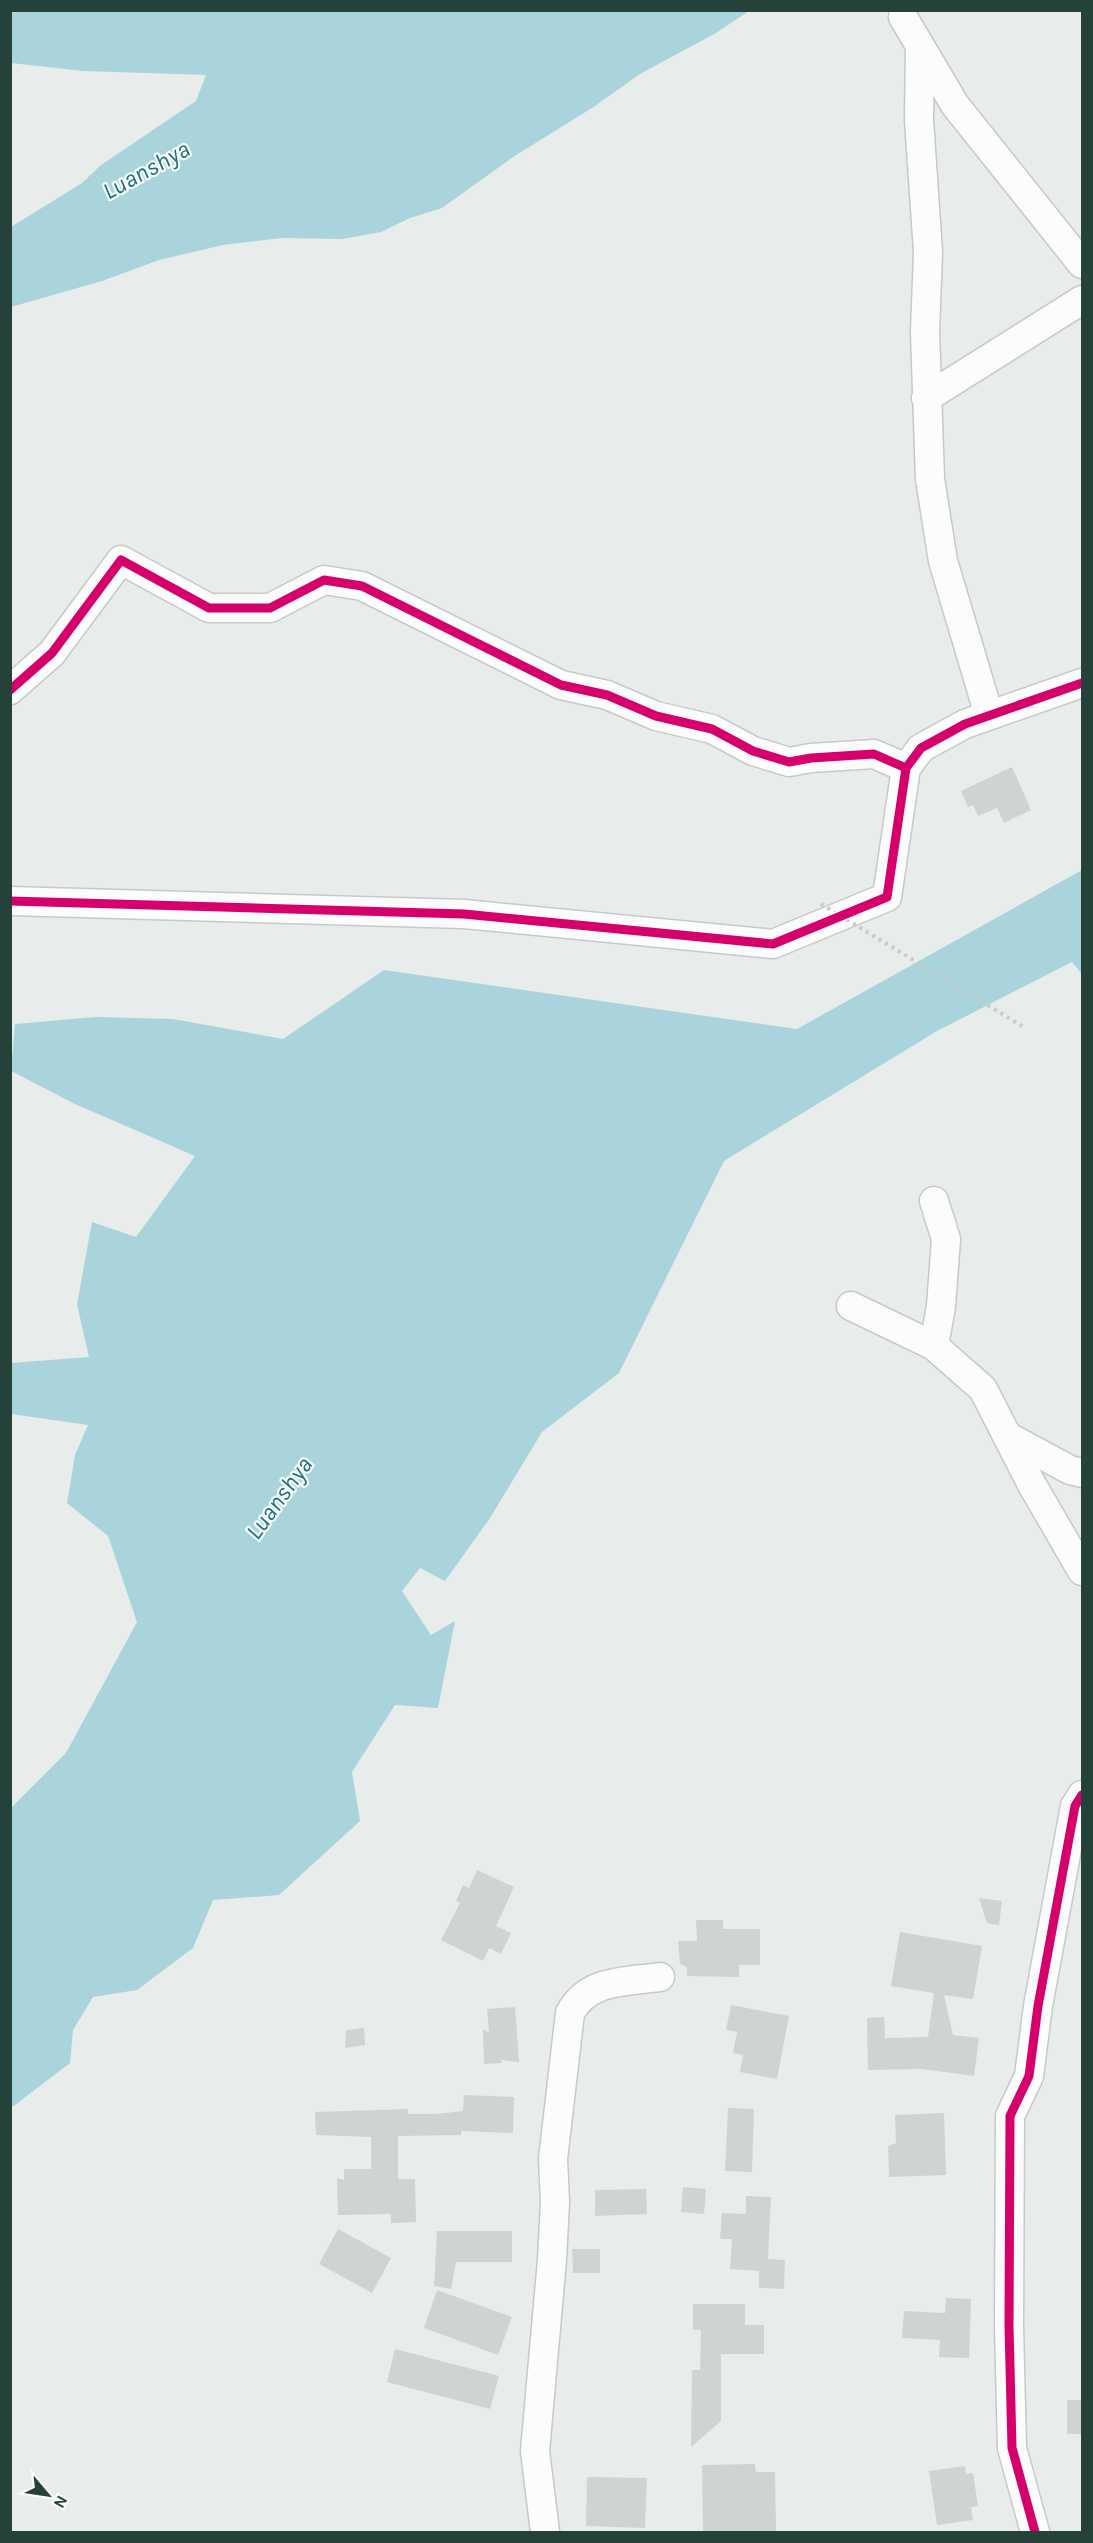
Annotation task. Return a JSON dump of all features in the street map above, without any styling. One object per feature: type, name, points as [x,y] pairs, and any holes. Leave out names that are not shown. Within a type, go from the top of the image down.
[{"type":"street","points":[[903,16],[955,105],[1083,264]]},
{"type":"street","points":[[920,46],[919,120],[928,252],[926,398],[930,479],[943,561],[989,715]]},
{"type":"street","points":[[926,398],[1083,300]]},
{"type":"street","points":[[10,690],[52,653],[121,560],[210,608],[270,608],[324,580],[362,586],[561,685],[607,696],[656,716],[712,729],[753,751],[789,762],[811,758],[874,754],[906,768]]},
{"type":"street","points":[[10,901],[464,914],[773,944],[887,897],[906,768],[921,748],[965,724],[1083,683]]},
{"type":"street","points":[[934,1201],[946,1239],[941,1306],[934,1346]]},
{"type":"street","points":[[851,1306],[934,1346],[983,1389],[1031,1483],[1083,1571]]},
{"type":"street","points":[[1007,1436],[1070,1470],[1083,1473]]},
{"type":"street","points":[[1035,2532],[1012,2448],[1009,2326],[1010,2116],[1029,2076],[1038,2006],[1075,1806],[1083,1795]]},
{"type":"street","points":[[545,2532],[535,2451],[552,2260],[555,2202],[553,2159],[570,2013],[577,1998],[588,1990],[660,1977]]},
{"type":"path","points":[[821,904],[1022,1026]]},
{"type":"water","name":"Luanshya","points":[[11,10],[749,11],[716,33],[640,74],[592,108],[513,157],[442,208],[410,218],[381,232],[342,239],[282,238],[223,245],[159,260],[102,281],[11,307],[11,227],[82,183],[101,165],[196,101],[206,75],[83,71],[11,63]]},
{"type":"water","name":"Luanshya","points":[[1082,870],[1082,974],[1072,962],[937,1031],[724,1161],[619,1373],[542,1432],[490,1518],[445,1581],[420,1568],[402,1591],[431,1635],[455,1621],[438,1708],[395,1705],[352,1772],[360,1821],[279,1895],[213,1900],[193,1948],[137,1990],[93,1997],[73,2030],[70,2063],[11,2108],[11,1808],[66,1753],[137,1622],[108,1536],[67,1503],[75,1455],[88,1425],[11,1414],[11,1363],[89,1357],[77,1304],[92,1222],[136,1237],[195,1156],[75,1104],[11,1071],[15,1024],[96,1017],[173,1019],[283,1039],[384,970],[797,1029]]},
{"type":"building","points":[[1012,767],[1031,810],[1004,823],[997,808],[978,816],[973,805],[968,807],[961,791]]},
{"type":"building","points":[[477,1870],[514,1887],[496,1926],[511,1933],[501,1954],[489,1948],[483,1961],[441,1940],[460,1903],[456,1901],[463,1885],[469,1888]]},
{"type":"building","points":[[979,1898],[1002,1901],[999,1925],[987,1923]]},
{"type":"building","points":[[696,1920],[723,1920],[723,1929],[760,1929],[760,1965],[739,1965],[739,1977],[687,1976],[687,1967],[680,1964],[678,1941],[697,1941]]},
{"type":"building","points":[[900,1932],[982,1946],[973,1999],[944,1995],[953,2035],[979,2038],[974,2076],[922,2069],[868,2070],[867,2018],[884,2017],[885,2038],[928,2037],[934,1993],[891,1986]]},
{"type":"building","points":[[731,2005],[789,2016],[777,2079],[740,2072],[743,2055],[733,2053],[737,2032],[726,2030]]},
{"type":"building","points":[[515,2007],[519,2062],[501,2060],[502,2063],[484,2064],[483,2029],[489,2033],[487,2009]]},
{"type":"building","points":[[364,2028],[365,2045],[345,2048],[346,2030]]},
{"type":"building","points":[[464,2095],[514,2097],[513,2133],[461,2131],[461,2135],[398,2136],[398,2179],[415,2179],[416,2222],[391,2223],[391,2214],[338,2215],[337,2178],[344,2180],[344,2169],[371,2169],[371,2137],[316,2135],[315,2112],[408,2109],[408,2114],[436,2114],[463,2111]]},
{"type":"building","points":[[728,2108],[754,2109],[752,2172],[725,2171]]},
{"type":"building","points":[[944,2113],[946,2175],[889,2177],[888,2146],[896,2143],[895,2115]]},
{"type":"building","points":[[683,2187],[706,2189],[704,2214],[681,2212]]},
{"type":"building","points":[[646,2189],[647,2214],[595,2216],[595,2190]]},
{"type":"building","points":[[746,2196],[771,2197],[768,2259],[785,2260],[784,2289],[759,2288],[759,2271],[730,2269],[732,2239],[720,2239],[722,2213],[746,2214]]},
{"type":"building","points":[[338,2229],[391,2258],[372,2293],[319,2264]]},
{"type":"building","points":[[437,2231],[512,2231],[512,2262],[456,2262],[451,2289],[434,2286]]},
{"type":"building","points":[[572,2249],[600,2249],[600,2273],[573,2273]]},
{"type":"building","points":[[437,2290],[512,2317],[498,2355],[424,2328]]},
{"type":"building","points":[[946,2298],[971,2299],[969,2358],[939,2357],[940,2340],[902,2338],[904,2311],[945,2313]]},
{"type":"building","points":[[693,2304],[745,2304],[745,2325],[764,2325],[764,2354],[721,2354],[721,2421],[691,2447],[692,2370],[700,2370],[701,2330],[693,2330]]},
{"type":"building","points":[[395,2349],[499,2376],[490,2409],[387,2382]]},
{"type":"building","points":[[1067,2400],[1083,2400],[1083,2434],[1067,2434]]},
{"type":"building","points":[[755,2464],[756,2472],[775,2472],[776,2531],[703,2532],[702,2465]]},
{"type":"building","points":[[965,2466],[966,2474],[973,2473],[978,2506],[971,2507],[973,2520],[937,2525],[929,2471]]},
{"type":"building","points":[[587,2477],[647,2478],[645,2528],[586,2526]]},
{"type":"cycle path","points":[[10,690],[52,653],[121,560],[209,608],[270,608],[324,580],[362,586],[561,685],[607,695],[656,716],[712,729],[753,751],[789,762],[811,758],[874,754],[906,768]]},
{"type":"cycle path","points":[[10,901],[464,914],[773,944],[887,897],[906,768],[921,748],[965,724],[1082,683]]},
{"type":"cycle path","points":[[1035,2532],[1012,2448],[1009,2326],[1010,2116],[1029,2076],[1038,2006],[1075,1806],[1082,1795]]}]
